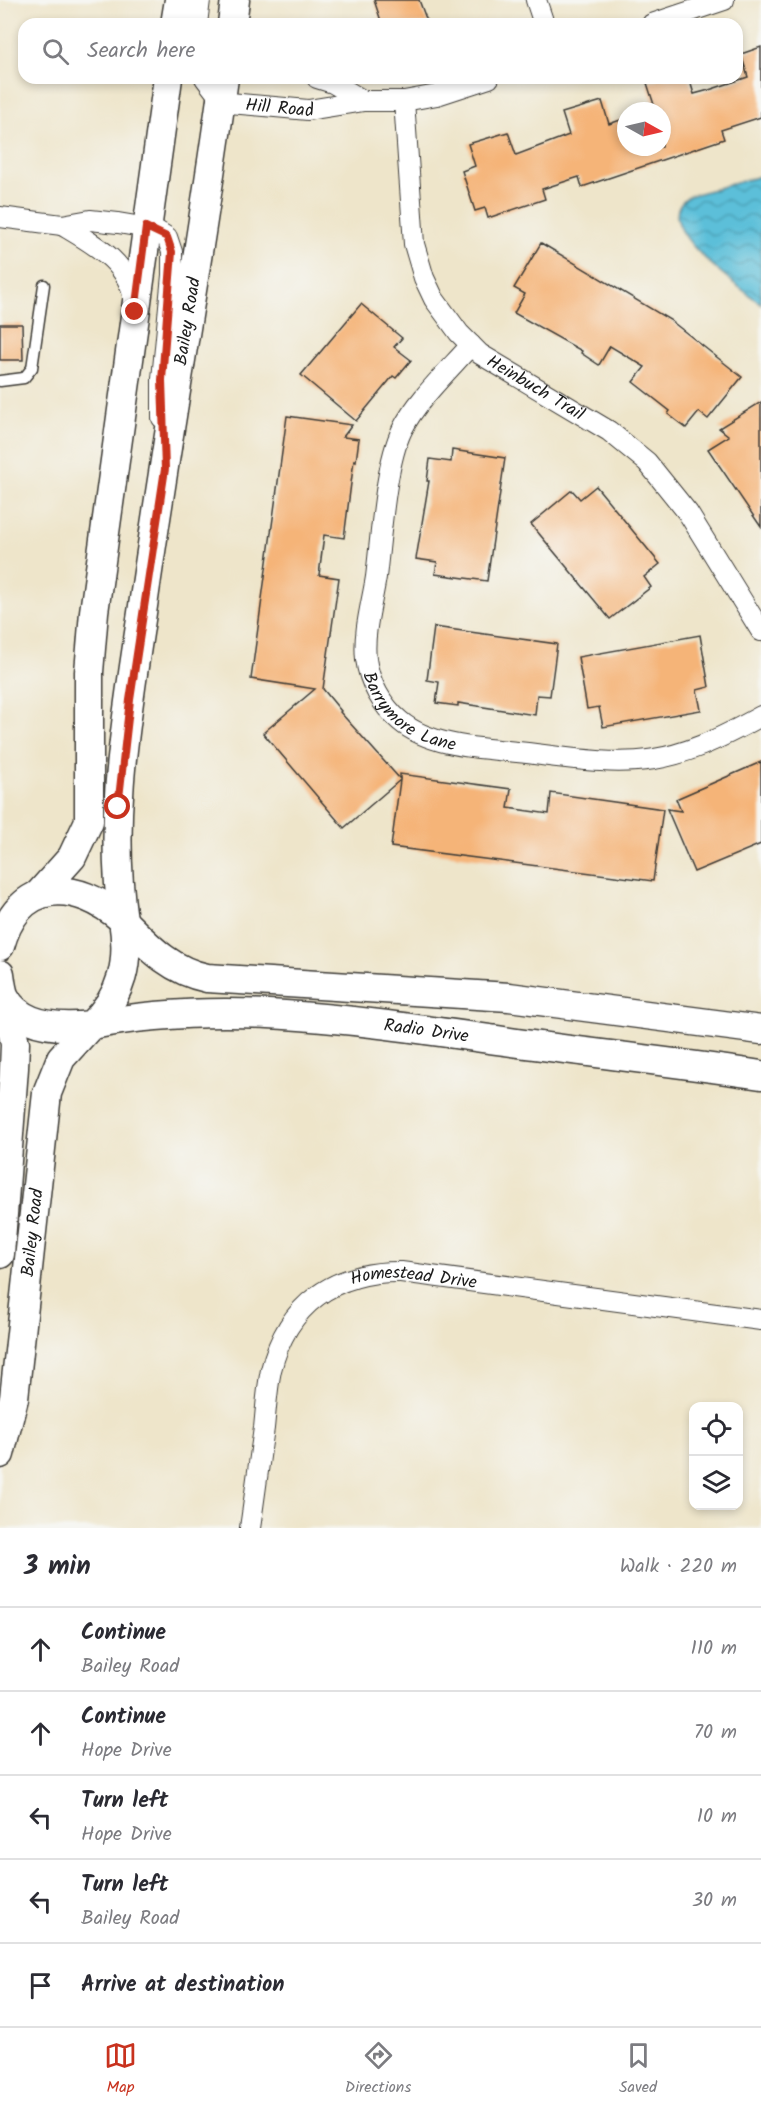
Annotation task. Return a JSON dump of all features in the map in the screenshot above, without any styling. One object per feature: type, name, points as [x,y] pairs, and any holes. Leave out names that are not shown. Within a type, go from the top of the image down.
[{"type":"main road","points":[[176,18],[179,0]]},
{"type":"main road","points":[[233,18],[236,0]]},
{"type":"main road","points":[[0,946],[11,918],[37,895],[72,857],[89,821],[91,642],[167,84]]},
{"type":"main road","name":"Bailey Road","points":[[0,1454],[14,1398],[47,1092],[61,1059],[109,1006],[123,978],[127,957],[116,863],[118,807],[130,700],[165,469],[217,85]]},
{"type":"main road","name":"Radio Drive","points":[[37,895],[58,892],[80,893],[98,900],[165,961],[179,969],[207,978],[509,997],[761,1030]]},
{"type":"main road","points":[[0,901],[37,895]]},
{"type":"main road","name":"Bailey Road","points":[[0,1254],[15,1043],[3,990]]},
{"type":"main road","name":"Radio Drive","points":[[3,990],[18,1011],[39,1022],[59,1027],[92,1025],[180,1013],[290,1015],[386,1024],[761,1075]]},
{"type":"street","points":[[198,18],[200,0]]},
{"type":"street","points":[[236,0],[240,18]]},
{"type":"street","points":[[536,0],[542,18]]},
{"type":"street","points":[[670,18],[724,0]]},
{"type":"street","name":"Hill Road","points":[[335,84],[364,101]]},
{"type":"street","name":"Hill Road","points":[[217,85],[244,106],[308,110],[364,101],[404,101],[470,84]]},
{"type":"street","name":"Heinbuch Trail","points":[[404,101],[412,231],[417,258],[434,299],[471,345],[609,431],[638,454],[678,498],[761,631]]},
{"type":"street","points":[[0,216],[62,225],[90,220],[146,227],[167,237],[172,252],[162,380],[165,469]]},
{"type":"street","points":[[62,225],[97,246],[118,266],[130,286],[135,312]]},
{"type":"street","name":"Barrymore Lane","points":[[471,345],[410,417],[394,453],[366,644],[369,674],[387,708],[413,730],[443,741],[618,764],[660,760],[686,753],[707,745],[761,716]]},
{"type":"street","name":"Homestead Drive","points":[[250,1528],[271,1370],[288,1329],[305,1307],[327,1287],[378,1271],[401,1272],[761,1320]]},
{"type":"lane","points":[[0,381],[20,379],[32,368],[44,285]]},
{"type":"water","points":[[761,176],[761,304],[718,270],[687,238],[678,222],[678,208],[689,196]]},
{"type":"building","points":[[374,0],[419,0],[426,18],[380,18]]},
{"type":"building","points":[[761,47],[761,117],[721,130],[724,139],[582,187],[579,177],[542,189],[545,199],[488,218],[485,208],[475,211],[462,171],[475,166],[468,144],[508,132],[516,155],[569,135],[562,113],[602,101],[609,124],[617,121],[617,156],[671,156],[671,102],[653,102],[647,84],[691,84],[694,94],[727,84],[743,84],[743,79],[748,77],[743,53]]},
{"type":"building","points":[[541,243],[670,320],[742,377],[708,419],[699,412],[686,428],[668,414],[670,411],[633,382],[645,367],[610,346],[599,365],[581,353],[582,351],[514,313],[525,294],[514,288]]},
{"type":"building","points":[[361,304],[402,338],[394,347],[411,360],[396,378],[393,376],[356,421],[301,375]]},
{"type":"building","points":[[0,324],[22,324],[23,360],[0,360]]},
{"type":"building","points":[[761,402],[761,527],[708,449],[729,436],[719,428]]},
{"type":"building","points":[[287,416],[352,425],[343,437],[359,439],[344,538],[324,535],[319,575],[339,578],[323,689],[340,712],[400,779],[400,774],[511,789],[508,808],[549,814],[551,793],[663,809],[653,881],[391,847],[400,780],[344,828],[263,733],[315,689],[251,679]]},
{"type":"building","points":[[452,450],[505,458],[487,581],[435,574],[437,562],[416,559],[429,481],[427,481],[430,459],[451,462]]},
{"type":"building","points":[[596,486],[660,564],[644,577],[651,587],[610,619],[531,524],[572,490],[580,499]]},
{"type":"building","points":[[434,627],[557,644],[550,696],[537,695],[535,715],[458,703],[458,706],[436,703],[439,682],[427,680]]},
{"type":"building","points":[[700,635],[709,687],[697,690],[701,710],[603,727],[599,707],[587,709],[578,657]]},
{"type":"building","points":[[761,762],[761,844],[694,872],[667,809],[681,811],[676,799]]},
{"type":"route","points":[[118,807],[130,700],[165,469],[161,394],[170,304],[172,252],[170,242],[162,232],[146,227],[135,312]]}]
